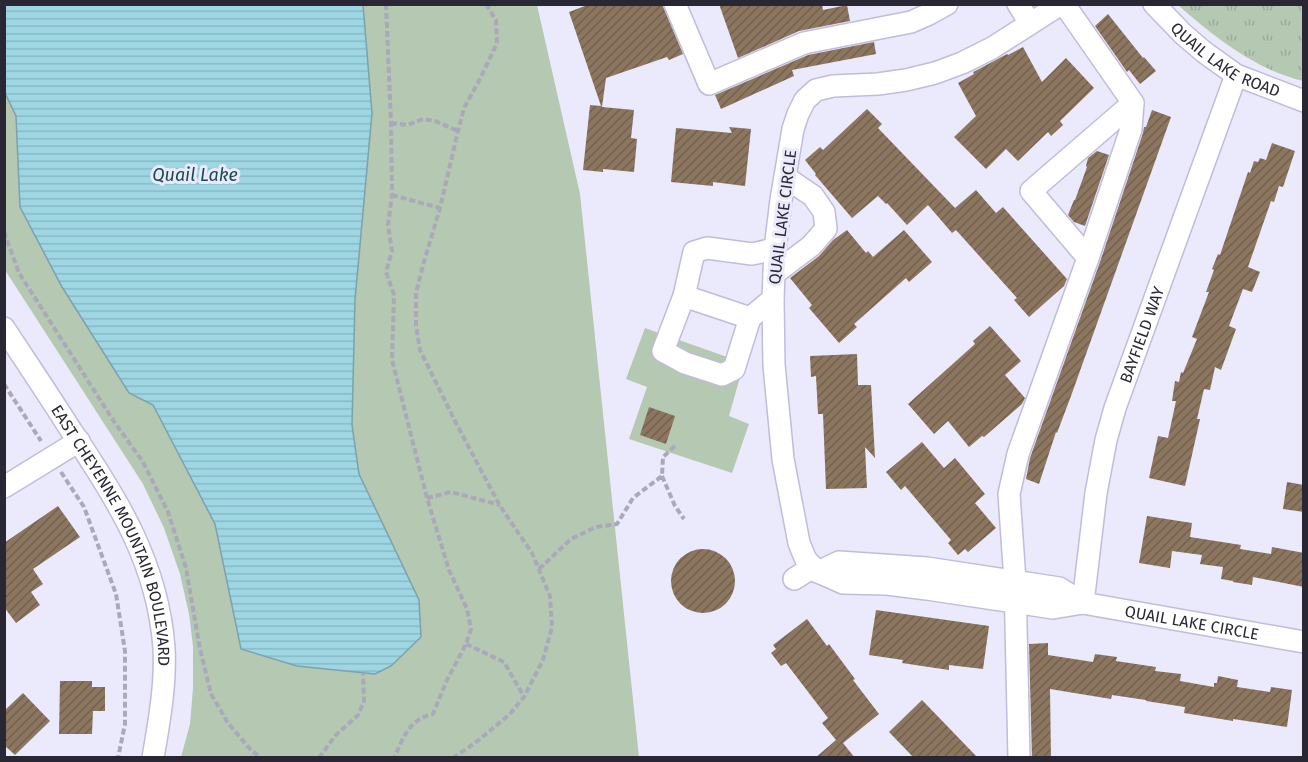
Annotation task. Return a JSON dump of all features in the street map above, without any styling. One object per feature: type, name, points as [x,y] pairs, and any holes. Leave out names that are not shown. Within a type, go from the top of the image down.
[{"type":"street","points":[[675,4],[709,84],[804,43],[911,22],[947,4]]},
{"type":"street","points":[[1018,4],[1030,23]]},
{"type":"street","points":[[1019,758],[1015,592],[1009,494],[1018,454],[1131,129],[1133,104],[1063,4]]},
{"type":"street","name":"QUAIL LAKE CIRCLE","points":[[1063,4],[992,48],[962,63],[906,80],[834,86],[816,90],[805,100],[798,114],[781,200],[773,299],[774,364],[783,459],[799,543],[806,560],[815,569],[843,583],[1015,592],[1053,608],[1083,603],[1304,642]]},
{"type":"street","name":"QUAIL LAKE ROAD","points":[[1154,4],[1183,34],[1236,75],[1304,101]]},
{"type":"street","name":"BAYFIELD WAY","points":[[1083,603],[1096,493],[1115,408],[1236,75]]},
{"type":"street","points":[[1088,258],[1031,191],[1133,104]]},
{"type":"street","points":[[774,274],[812,246],[826,229],[824,212],[813,196],[785,177]]},
{"type":"street","points":[[773,299],[750,318],[734,369],[722,375],[685,363],[663,351],[684,296],[694,252],[707,248],[752,254],[776,249]]},
{"type":"street","points":[[684,296],[750,318]]},
{"type":"street","name":"EAST CHEYENNE MOUNTAIN BOULEVARD","points":[[4,328],[122,511],[146,566],[161,622],[164,650],[163,687],[153,758]]},
{"type":"street","points":[[4,487],[79,441]]},
{"type":"street","points":[[794,579],[815,569]]},
{"type":"path","points":[[386,4],[392,195],[388,225],[392,251],[386,272],[394,295],[393,360],[427,498],[449,570],[467,609],[471,629],[433,714],[422,716],[406,730],[394,758]]},
{"type":"path","points":[[453,758],[509,715],[524,697],[543,660],[552,627],[550,596],[532,553],[500,506],[420,351],[416,326],[416,293],[440,208],[464,108],[497,43],[496,20],[486,4]]},
{"type":"path","points":[[391,123],[408,125],[423,119],[435,121],[458,131]]},
{"type":"path","points":[[392,195],[440,208]]},
{"type":"path","points":[[4,232],[19,273],[115,423],[143,462],[168,512],[186,568],[200,649],[212,694],[228,723],[261,758]]},
{"type":"path","points":[[4,384],[84,507],[117,594],[125,651],[125,724],[118,758]]},
{"type":"path","points":[[675,446],[663,457],[662,476],[675,506],[684,519]]},
{"type":"path","points":[[539,569],[571,539],[596,527],[617,524],[633,498],[662,476]]},
{"type":"path","points":[[427,498],[451,492],[500,506]]},
{"type":"path","points":[[466,644],[504,662],[524,697]]},
{"type":"path","points":[[319,758],[335,736],[358,715],[364,701],[363,673]]},
{"type":"green space","points":[[5,5],[537,5],[580,194],[639,757],[181,757],[190,724],[193,646],[180,574],[164,528],[143,484],[5,270]]},
{"type":"green space","points":[[1178,5],[1303,5],[1303,81],[1252,61],[1206,29]]},
{"type":"green space","points":[[645,328],[744,363],[729,416],[749,424],[732,473],[629,439],[647,387],[626,379]]},
{"type":"water","name":"Quail Lake","points":[[5,4],[363,5],[372,113],[355,300],[352,425],[359,474],[419,600],[421,637],[391,666],[375,674],[297,666],[241,649],[215,524],[153,405],[129,393],[62,287],[20,207],[16,116],[5,93]]},
{"type":"building","points":[[590,4],[662,4],[683,54],[669,60],[667,57],[606,78],[602,107],[634,110],[631,138],[637,139],[634,172],[583,170],[590,105],[601,106],[569,12]]},
{"type":"building","points":[[719,4],[822,4],[823,10],[847,5],[850,21],[799,31],[738,58]]},
{"type":"building","points":[[1108,14],[1156,71],[1140,84],[1129,70],[1127,72],[1095,26]]},
{"type":"building","points":[[874,42],[876,54],[792,70],[794,76],[721,109],[715,95],[808,55]]},
{"type":"building","points":[[1023,47],[1042,82],[1066,58],[1094,88],[1060,121],[1063,125],[1051,136],[1048,132],[1018,161],[1006,149],[986,169],[954,137],[976,116],[958,83],[974,74],[973,72]]},
{"type":"building","points":[[867,109],[882,124],[878,128],[955,208],[976,190],[996,213],[1003,207],[1067,279],[1064,286],[1029,317],[1014,300],[1017,298],[956,230],[952,233],[928,205],[907,225],[878,196],[852,218],[805,160],[820,147],[823,150]]},
{"type":"building","points":[[1152,110],[1171,117],[1039,484],[1026,479],[1030,458],[1100,262],[1144,127],[1146,127]]},
{"type":"building","points":[[729,127],[751,129],[745,186],[713,182],[713,186],[671,182],[676,128],[732,133]]},
{"type":"building","points":[[1272,143],[1295,151],[1283,187],[1279,186],[1274,202],[1271,201],[1248,267],[1260,272],[1252,292],[1243,289],[1229,326],[1236,329],[1221,370],[1215,367],[1210,390],[1204,389],[1197,419],[1200,419],[1185,486],[1149,478],[1158,436],[1168,438],[1176,401],[1172,401],[1175,381],[1179,382],[1181,372],[1183,373],[1197,339],[1192,337],[1209,292],[1206,292],[1214,270],[1212,269],[1218,254],[1220,255],[1248,172],[1250,173],[1254,161],[1258,162],[1260,158],[1266,160]]},
{"type":"building","points":[[1097,151],[1109,155],[1085,226],[1074,222],[1068,215],[1087,167],[1088,158]]},
{"type":"building","points":[[847,230],[866,253],[868,251],[873,257],[904,230],[932,262],[909,282],[906,278],[854,324],[857,327],[839,343],[809,308],[812,305],[790,278],[819,256],[833,240]]},
{"type":"building","points":[[990,326],[1021,361],[1005,375],[1025,398],[1022,404],[969,447],[948,421],[934,434],[908,404],[975,344],[973,341]]},
{"type":"building","points":[[857,354],[858,385],[871,385],[875,458],[865,447],[867,488],[826,489],[823,414],[818,414],[816,376],[811,377],[810,356]]},
{"type":"building","points":[[649,407],[675,416],[666,444],[640,435]]},
{"type":"building","points":[[922,442],[944,468],[955,458],[985,494],[975,503],[996,528],[968,552],[965,549],[958,555],[948,543],[951,540],[905,486],[901,490],[886,472]]},
{"type":"building","points":[[1287,482],[1304,485],[1304,512],[1283,509]]},
{"type":"building","points":[[58,506],[80,537],[33,569],[43,584],[31,592],[40,605],[16,623],[4,607],[4,543]]},
{"type":"building","points":[[1147,516],[1192,523],[1190,537],[1241,545],[1240,549],[1271,554],[1272,547],[1304,553],[1304,587],[1253,577],[1252,585],[1221,579],[1223,567],[1200,564],[1202,555],[1172,551],[1170,568],[1139,563]]},
{"type":"building","points":[[697,549],[709,549],[726,558],[733,569],[735,581],[733,593],[726,604],[709,613],[697,613],[685,608],[676,599],[671,587],[671,575],[676,563],[685,554]]},
{"type":"building","points":[[876,610],[989,626],[983,669],[949,665],[949,670],[869,655]]},
{"type":"building","points":[[807,619],[827,646],[829,644],[879,714],[843,743],[855,758],[815,758],[836,740],[822,723],[828,718],[786,663],[781,666],[771,653],[776,649],[773,645]]},
{"type":"building","points":[[1048,643],[1048,655],[1093,662],[1095,654],[1117,657],[1116,661],[1156,667],[1155,671],[1181,674],[1180,681],[1214,687],[1218,676],[1238,680],[1237,687],[1270,692],[1271,687],[1292,690],[1287,727],[1184,713],[1185,707],[1146,700],[1112,695],[1111,699],[1050,689],[1051,758],[1032,758],[1029,644]]},
{"type":"building","points":[[60,681],[92,681],[92,687],[105,687],[105,711],[93,711],[92,734],[59,734]]},
{"type":"building","points":[[23,693],[50,721],[15,755],[4,745],[4,711]]},
{"type":"building","points":[[922,700],[978,758],[914,758],[889,732]]}]
